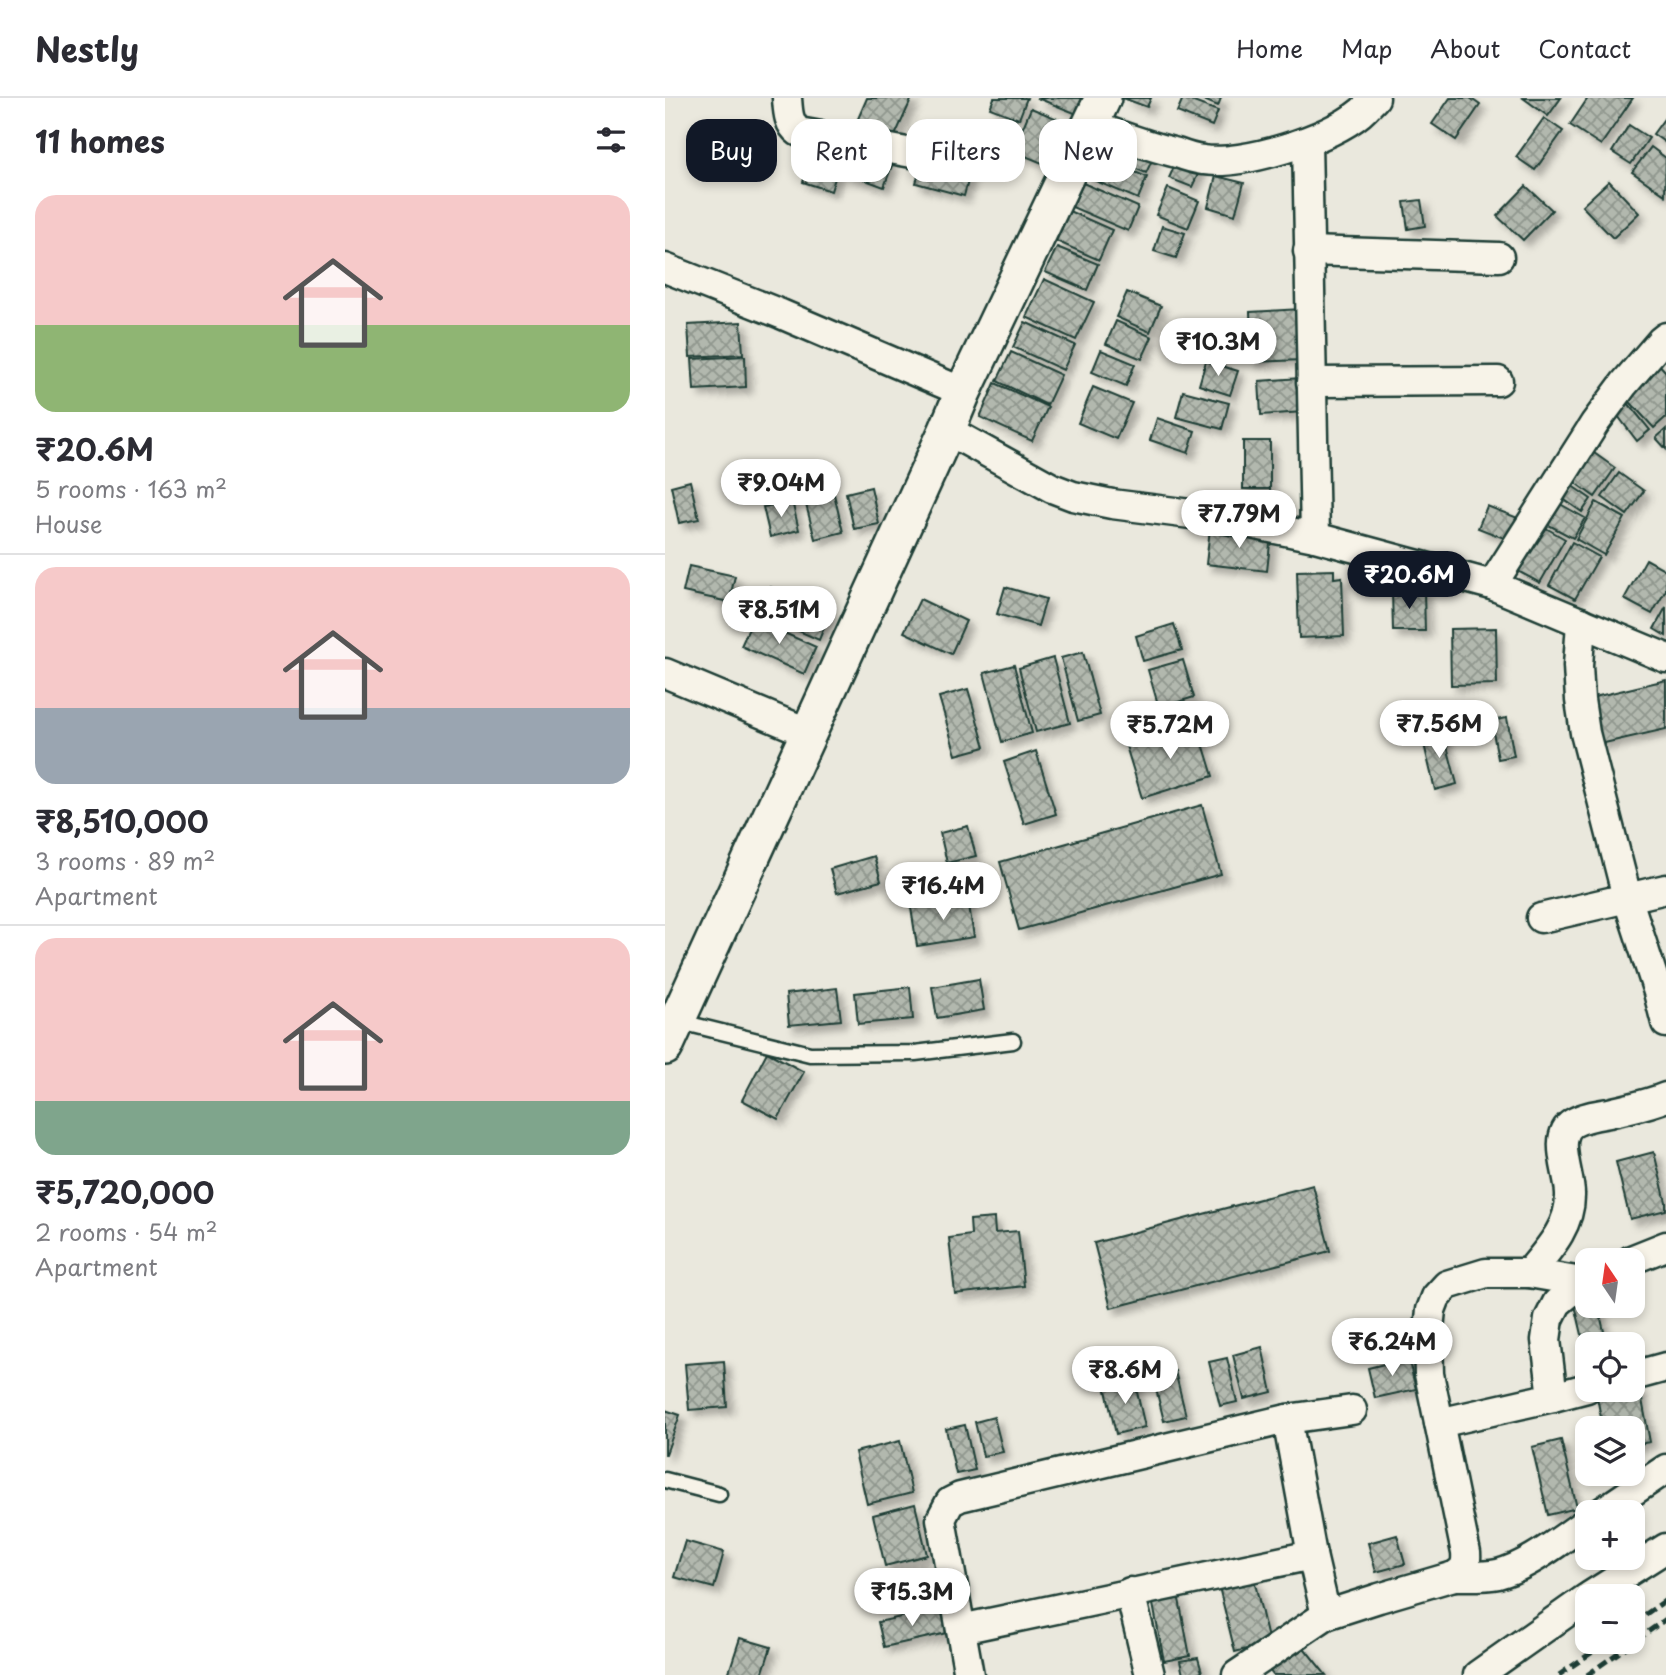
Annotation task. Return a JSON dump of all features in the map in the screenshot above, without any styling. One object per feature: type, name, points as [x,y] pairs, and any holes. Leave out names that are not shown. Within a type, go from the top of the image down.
[{"type":"street","points":[[787,98],[790,121],[799,132],[906,152]]},
{"type":"street","points":[[671,1034],[963,392],[1097,112],[1152,147],[1203,160],[1245,158],[1307,142],[1359,114],[1375,98]]},
{"type":"street","points":[[1307,142],[1315,537]]},
{"type":"street","points":[[1308,251],[1499,257]]},
{"type":"street","points":[[665,268],[963,392]]},
{"type":"street","points":[[1492,585],[1595,423],[1624,384],[1666,337]]},
{"type":"street","points":[[1311,382],[1498,381]]},
{"type":"street","points":[[947,430],[1052,488],[1073,496],[1112,504],[1221,518],[1315,537],[1492,585],[1666,658]]},
{"type":"street","points":[[1581,622],[1578,666],[1585,733],[1627,897],[1662,992],[1666,1023]]},
{"type":"street","points":[[665,673],[809,733]]},
{"type":"street","points":[[1541,918],[1666,889]]},
{"type":"street","points":[[1529,1273],[1553,1244],[1568,1214],[1570,1190],[1562,1145],[1565,1131],[1571,1124],[1589,1117],[1645,1105],[1666,1097]]},
{"type":"street","points":[[1645,1254],[1666,1246]]},
{"type":"street","points":[[1237,1675],[1326,1615],[1454,1576],[1463,1570],[1467,1561],[1466,1553],[1429,1374],[1428,1338],[1431,1310],[1436,1297],[1447,1285],[1486,1273],[1529,1273],[1575,1280]]},
{"type":"street","points":[[1553,1397],[1546,1340],[1549,1319],[1557,1303],[1575,1288]]},
{"type":"street","points":[[1645,1373],[1666,1367]]},
{"type":"street","points":[[1439,1423],[1575,1391]]},
{"type":"street","points":[[969,1675],[941,1519],[950,1502],[960,1497],[1287,1419],[1352,1409]]},
{"type":"street","points":[[1287,1419],[1326,1615]]},
{"type":"street","points":[[1620,1500],[1666,1469]]},
{"type":"street","points":[[1454,1576],[1499,1573],[1537,1556],[1575,1530]]},
{"type":"street","points":[[1609,1584],[1666,1548]]},
{"type":"street","points":[[961,1629],[1312,1555]]},
{"type":"street","points":[[1130,1592],[1150,1675]]},
{"type":"street","points":[[1478,1675],[1575,1607]]},
{"type":"lane","points":[[671,1034],[810,1054],[915,1054],[1013,1041]]},
{"type":"lane","points":[[665,1480],[719,1494]]},
{"type":"building","points":[[867,98],[912,98],[894,138],[892,119],[858,119]]},
{"type":"building","points":[[994,98],[1027,98],[1019,119],[990,108]]},
{"type":"building","points":[[1037,98],[1083,98],[1077,114]]},
{"type":"building","points":[[1123,98],[1151,98],[1147,107]]},
{"type":"building","points":[[1183,98],[1218,111],[1212,126],[1177,112]]},
{"type":"building","points":[[1199,98],[1221,98],[1218,106]]},
{"type":"building","points":[[1450,98],[1470,98],[1480,105],[1456,140],[1432,124]]},
{"type":"building","points":[[1523,98],[1561,98],[1548,116]]},
{"type":"building","points":[[1588,98],[1633,98],[1601,145],[1570,125]]},
{"type":"building","points":[[1031,108],[1058,119],[1039,119],[1039,162],[1025,156],[1025,122]]},
{"type":"building","points":[[1666,116],[1666,143],[1653,134]]},
{"type":"building","points":[[1544,118],[1563,131],[1535,170],[1516,157]]},
{"type":"building","points":[[1629,125],[1649,138],[1631,164],[1612,152]]},
{"type":"building","points":[[1137,146],[1155,154],[1146,173],[1137,169]]},
{"type":"building","points":[[1651,147],[1666,158],[1665,195],[1632,172]]},
{"type":"building","points":[[1178,158],[1201,168],[1192,187],[1169,178]]},
{"type":"building","points":[[1137,173],[1147,177],[1138,199],[1098,182],[1137,182]]},
{"type":"building","points":[[1216,176],[1244,183],[1235,215],[1208,207]]},
{"type":"building","points":[[1609,181],[1639,213],[1613,238],[1582,206]]},
{"type":"building","points":[[803,182],[834,182],[831,191]]},
{"type":"building","points":[[871,182],[886,182],[884,187]]},
{"type":"building","points":[[916,182],[968,182],[964,196]]},
{"type":"building","points":[[1083,183],[1138,207],[1128,231],[1072,207]]},
{"type":"building","points":[[1526,186],[1552,210],[1523,240],[1497,216]]},
{"type":"building","points":[[1168,188],[1199,201],[1188,228],[1156,215]]},
{"type":"building","points":[[1421,200],[1425,226],[1408,229],[1404,202]]},
{"type":"building","points":[[1069,211],[1112,230],[1099,260],[1056,241]]},
{"type":"building","points":[[1162,226],[1185,233],[1176,258],[1154,251]]},
{"type":"building","points":[[1057,247],[1098,264],[1087,290],[1045,272]]},
{"type":"building","points":[[1044,279],[1094,302],[1076,340],[1026,317]]},
{"type":"building","points":[[1127,292],[1161,306],[1150,332],[1116,317]]},
{"type":"building","points":[[1301,309],[1303,360],[1252,362],[1250,312]]},
{"type":"building","points":[[1116,321],[1152,337],[1142,359],[1106,344]]},
{"type":"building","points":[[741,322],[743,354],[690,357],[688,325]]},
{"type":"building","points":[[1025,322],[1075,345],[1063,370],[1013,347]]},
{"type":"building","points":[[1101,350],[1135,364],[1126,386],[1092,372]]},
{"type":"building","points":[[1011,352],[1061,375],[1047,405],[997,381]]},
{"type":"building","points":[[745,356],[746,387],[694,390],[692,359]]},
{"type":"building","points":[[1206,361],[1238,371],[1230,395],[1199,385]]},
{"type":"building","points":[[1656,361],[1666,372],[1666,417],[1654,428],[1621,392]]},
{"type":"building","points":[[1300,378],[1303,412],[1261,415],[1259,381]]},
{"type":"building","points":[[995,383],[1048,407],[1032,441],[980,417]]},
{"type":"building","points":[[1093,387],[1132,403],[1116,439],[1078,423]]},
{"type":"building","points":[[1183,391],[1229,403],[1222,429],[1176,417]]},
{"type":"building","points":[[1628,403],[1650,430],[1637,441],[1618,416]]},
{"type":"building","points":[[1157,418],[1195,431],[1188,453],[1150,440]]},
{"type":"building","points":[[1666,429],[1666,449],[1656,438]]},
{"type":"building","points":[[1243,441],[1270,441],[1270,489],[1243,489]]},
{"type":"building","points":[[1590,450],[1615,468],[1595,497],[1570,479]]},
{"type":"building","points":[[1619,473],[1644,491],[1627,515],[1602,497]]},
{"type":"building","points":[[690,481],[699,519],[679,523],[671,486]]},
{"type":"building","points":[[1568,483],[1591,499],[1582,512],[1559,496]]},
{"type":"building","points":[[871,487],[879,524],[854,529],[846,493]]},
{"type":"building","points":[[833,490],[843,532],[815,539],[804,497]]},
{"type":"building","points":[[792,501],[799,530],[770,537],[763,507]]},
{"type":"building","points":[[1555,501],[1585,518],[1573,538],[1543,522]]},
{"type":"building","points":[[1596,502],[1625,518],[1604,555],[1576,539]]},
{"type":"building","points":[[1487,506],[1523,520],[1514,542],[1478,528]]},
{"type":"building","points":[[1539,524],[1565,539],[1540,583],[1514,569]]},
{"type":"building","points":[[1210,528],[1271,535],[1267,571],[1206,564]]},
{"type":"building","points":[[1572,542],[1599,557],[1575,599],[1549,585]]},
{"type":"building","points":[[1646,559],[1666,570],[1666,590],[1652,614],[1624,599]]},
{"type":"building","points":[[689,566],[735,576],[729,602],[683,592]]},
{"type":"building","points":[[1334,570],[1334,578],[1342,577],[1344,636],[1299,638],[1297,571]]},
{"type":"building","points":[[770,587],[830,613],[819,640],[758,613]]},
{"type":"building","points":[[1005,587],[1046,599],[1038,626],[997,614]]},
{"type":"building","points":[[1424,590],[1425,631],[1393,631],[1392,591]]},
{"type":"building","points":[[920,599],[966,621],[951,654],[904,632]]},
{"type":"building","points":[[1666,607],[1666,636],[1654,629]]},
{"type":"building","points":[[753,619],[816,647],[804,674],[741,646]]},
{"type":"building","points":[[1174,624],[1182,650],[1143,661],[1136,636]]},
{"type":"building","points":[[1496,628],[1497,684],[1451,685],[1450,629]]},
{"type":"building","points":[[1083,652],[1100,715],[1078,721],[1061,658]]},
{"type":"building","points":[[1053,658],[1070,723],[1036,732],[1019,668]]},
{"type":"building","points":[[1183,660],[1194,697],[1159,708],[1148,670]]},
{"type":"building","points":[[1014,665],[1032,733],[1002,742],[984,673]]},
{"type":"building","points":[[1666,680],[1666,729],[1600,744],[1590,698]]},
{"type":"building","points":[[968,689],[985,747],[956,755],[939,697]]},
{"type":"building","points":[[1507,718],[1514,756],[1498,759],[1491,721]]},
{"type":"building","points":[[1197,724],[1213,776],[1142,798],[1126,746]]},
{"type":"building","points":[[1443,731],[1457,784],[1435,790],[1422,736]]},
{"type":"building","points":[[1036,751],[1056,814],[1024,824],[1004,762]]},
{"type":"building","points":[[1202,805],[1221,874],[1019,930],[1000,862]]},
{"type":"building","points":[[968,826],[976,856],[947,863],[940,833]]},
{"type":"building","points":[[874,856],[881,881],[837,893],[830,869]]},
{"type":"building","points":[[968,899],[974,937],[917,946],[911,908]]},
{"type":"building","points":[[979,979],[984,1010],[937,1018],[932,987]]},
{"type":"building","points":[[910,987],[913,1019],[858,1024],[855,993]]},
{"type":"building","points":[[837,988],[841,1020],[789,1025],[786,994]]},
{"type":"building","points":[[767,1052],[804,1072],[778,1119],[742,1100]]},
{"type":"building","points":[[1654,1152],[1666,1210],[1630,1219],[1616,1162]]},
{"type":"building","points":[[1313,1185],[1330,1251],[1111,1308],[1094,1243]]},
{"type":"building","points":[[994,1218],[995,1233],[1018,1231],[1024,1286],[955,1294],[949,1238],[971,1235],[970,1220]]},
{"type":"building","points":[[1578,1318],[1601,1318],[1604,1332],[1581,1332]]},
{"type":"building","points":[[1262,1347],[1272,1392],[1244,1399],[1233,1355]]},
{"type":"building","points":[[1227,1358],[1237,1402],[1220,1406],[1209,1362]]},
{"type":"building","points":[[1408,1358],[1416,1389],[1375,1398],[1368,1368]]},
{"type":"building","points":[[724,1361],[727,1407],[689,1410],[685,1364]]},
{"type":"building","points":[[1175,1371],[1186,1416],[1164,1421],[1153,1377]]},
{"type":"building","points":[[1134,1379],[1145,1427],[1116,1434],[1105,1386]]},
{"type":"building","points":[[1598,1402],[1642,1402],[1650,1442],[1645,1443],[1645,1416],[1601,1416]]},
{"type":"building","points":[[665,1410],[680,1415],[666,1454],[665,1454]]},
{"type":"building","points":[[994,1417],[1003,1452],[983,1456],[975,1422]]},
{"type":"building","points":[[965,1425],[975,1470],[956,1474],[946,1429]]},
{"type":"building","points":[[1561,1440],[1575,1508],[1548,1515],[1532,1447]]},
{"type":"building","points":[[900,1441],[912,1493],[867,1504],[855,1452]]},
{"type":"building","points":[[915,1504],[927,1555],[885,1566],[873,1515]]},
{"type":"building","points":[[1397,1535],[1405,1564],[1376,1572],[1368,1543]]},
{"type":"building","points":[[685,1541],[724,1552],[714,1588],[674,1577]]},
{"type":"building","points":[[1254,1579],[1269,1643],[1235,1652],[1219,1587]]},
{"type":"building","points":[[1178,1594],[1190,1656],[1164,1661],[1152,1599]]},
{"type":"building","points":[[941,1608],[947,1633],[884,1647],[878,1622]]},
{"type":"building","points":[[740,1638],[771,1647],[762,1675],[728,1675]]},
{"type":"building","points":[[1301,1644],[1326,1675],[1273,1675],[1269,1670]]},
{"type":"building","points":[[1198,1658],[1202,1672],[1183,1675],[1180,1661]]},
{"type":"railway","points":[[1645,1615],[1666,1600]]},
{"type":"railway","points":[[1587,1675],[1666,1619]]},
{"type":"railway","points":[[1559,1675],[1590,1654]]}]
